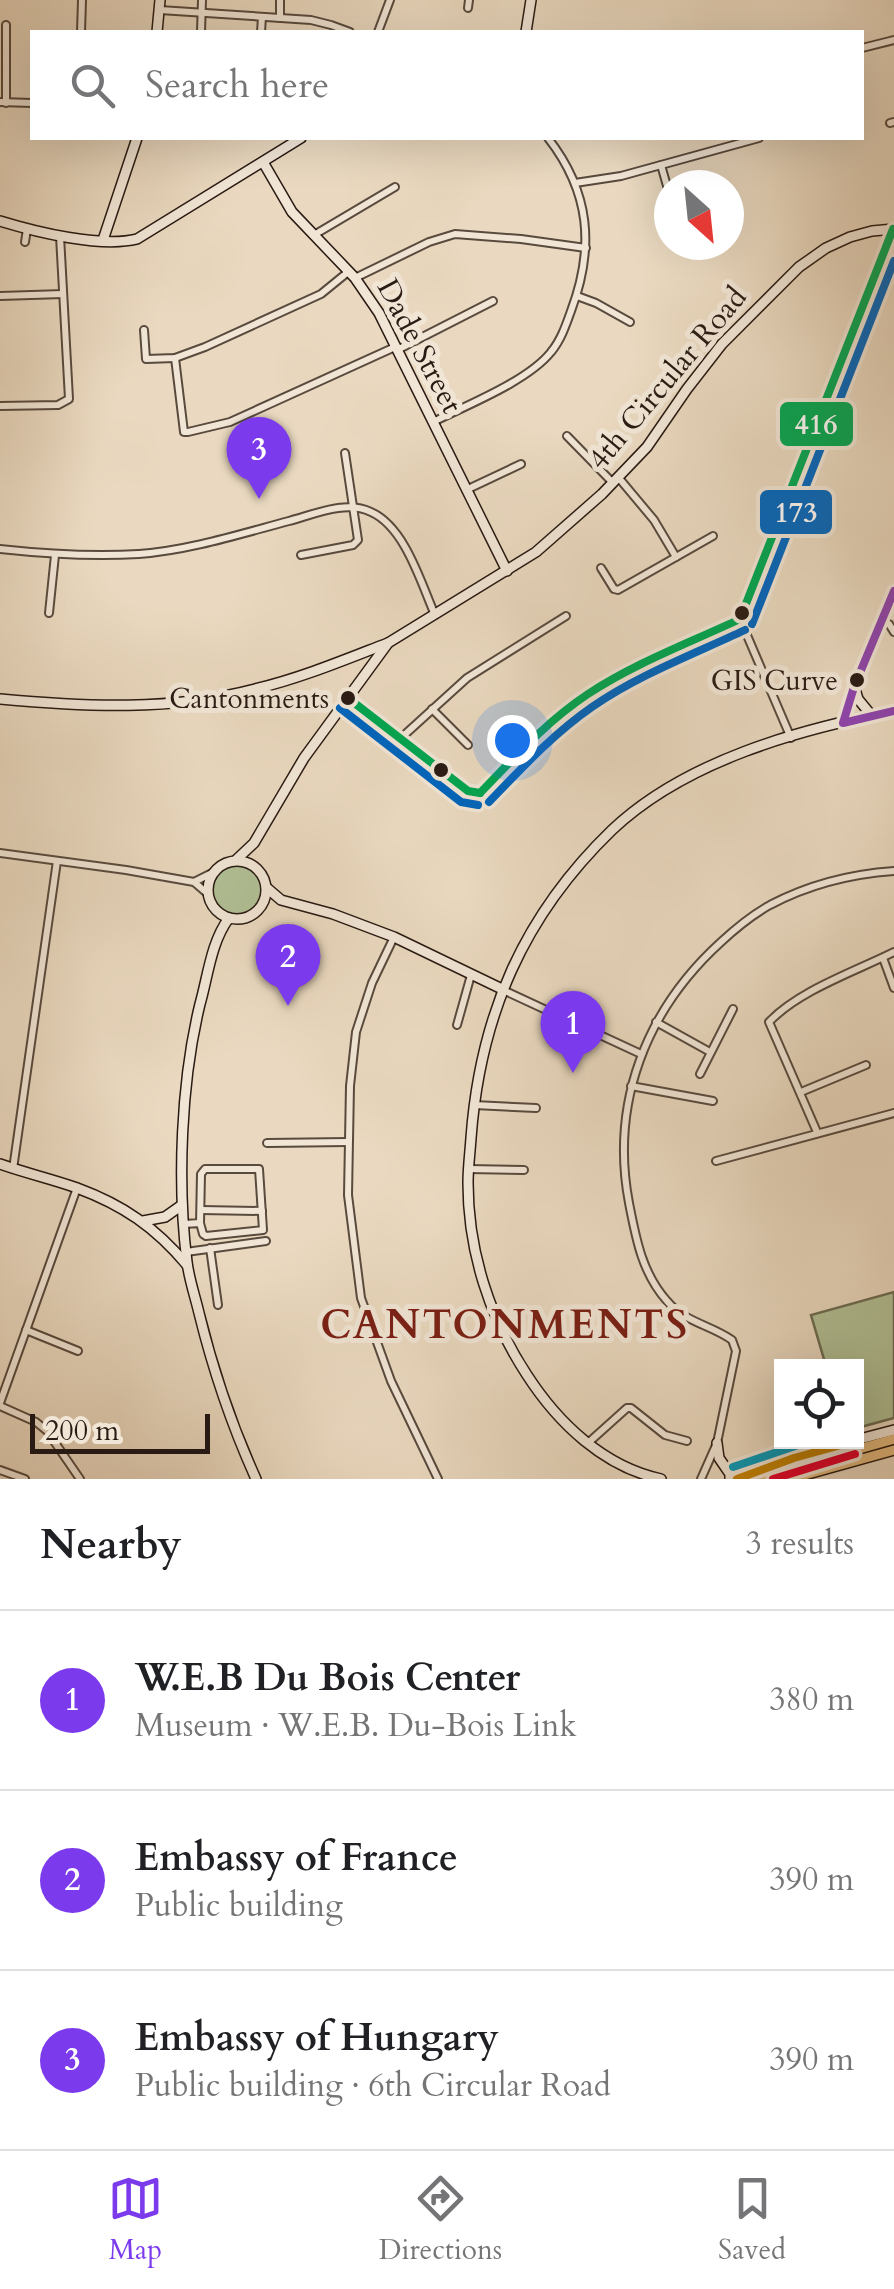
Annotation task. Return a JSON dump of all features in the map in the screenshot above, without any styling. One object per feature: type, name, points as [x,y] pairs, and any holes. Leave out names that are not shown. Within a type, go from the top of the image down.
[{"type":"main road","points":[[753,1479],[894,1439]]},
{"type":"main road","points":[[790,1479],[894,1450]]},
{"type":"street","points":[[81,30],[82,0]]},
{"type":"street","points":[[201,30],[202,0]]},
{"type":"street","points":[[280,0],[280,18]]},
{"type":"street","points":[[379,30],[390,0]]},
{"type":"street","points":[[526,30],[531,0]]},
{"type":"street","points":[[157,30],[160,5],[202,14],[311,20],[345,30]]},
{"type":"street","points":[[261,30],[262,17]]},
{"type":"street","points":[[6,24],[3,103],[30,103]]},
{"type":"street","points":[[864,48],[894,40]]},
{"type":"street","points":[[103,240],[136,140]]},
{"type":"street","points":[[0,221],[60,235],[124,242],[137,239],[298,140]]},
{"type":"street","points":[[433,422],[533,369],[561,337],[577,296],[586,248],[586,223],[575,183],[549,140]]},
{"type":"street","points":[[575,183],[611,178],[752,140]]},
{"type":"street","name":"Dade Street","points":[[262,162],[292,212],[352,275],[379,313],[507,572]]},
{"type":"street","points":[[662,165],[663,170]]},
{"type":"street","points":[[312,236],[395,187]]},
{"type":"street","points":[[25,242],[27,229]]},
{"type":"street","points":[[348,698],[468,791],[480,793],[546,726],[587,695],[626,672],[740,619],[894,229]]},
{"type":"street","name":"4th Circular Road","points":[[236,860],[254,843],[304,758],[388,643],[536,552],[615,480],[647,447],[722,344],[799,266],[850,238],[894,229]]},
{"type":"street","points":[[144,330],[146,359],[175,358],[309,300],[352,275],[455,234],[521,238],[586,248]]},
{"type":"street","points":[[0,406],[58,405],[69,396],[60,235]]},
{"type":"street","points":[[0,296],[64,294]]},
{"type":"street","points":[[577,296],[630,322]]},
{"type":"street","points":[[175,358],[184,432],[188,432],[230,422],[493,300]]},
{"type":"street","points":[[567,436],[654,520],[676,557]]},
{"type":"street","points":[[301,555],[353,545],[358,540],[345,453]]},
{"type":"street","points":[[466,490],[520,464]]},
{"type":"street","points":[[0,549],[55,555],[136,554],[183,548],[354,507],[382,518],[398,535],[436,616]]},
{"type":"street","points":[[601,568],[618,590],[713,536]]},
{"type":"street","points":[[49,613],[55,555]]},
{"type":"street","points":[[843,723],[854,686],[892,604],[894,590]]},
{"type":"street","points":[[402,738],[467,678],[566,616]]},
{"type":"street","points":[[740,619],[791,738]]},
{"type":"street","points":[[882,621],[894,632]]},
{"type":"street","points":[[0,699],[112,707],[222,696],[268,686],[388,643]]},
{"type":"street","points":[[854,686],[858,699],[872,716]]},
{"type":"street","points":[[432,708],[468,745]]},
{"type":"street","points":[[661,1479],[632,1471],[588,1443],[555,1413],[496,1322],[484,1285],[468,1198],[474,1104],[488,1030],[518,954],[542,912],[573,871],[652,797],[706,766],[742,752],[894,711]]},
{"type":"street","points":[[254,843],[254,865]]},
{"type":"street","points":[[0,854],[194,882],[208,894]]},
{"type":"street","points":[[216,944],[208,883],[218,866],[236,860],[254,865],[267,888],[262,906]]},
{"type":"street","points":[[13,1168],[57,861]]},
{"type":"street","points":[[701,1479],[717,1443],[736,1346],[724,1334],[681,1315],[650,1277],[638,1250],[624,1166],[630,1086],[640,1054],[686,977],[741,924],[767,906],[814,887],[868,872],[894,871]]},
{"type":"street","points":[[194,882],[212,874]]},
{"type":"street","points":[[267,888],[281,900],[333,914],[394,938],[640,1054]]},
{"type":"street","points":[[214,908],[229,918],[248,917],[262,906],[281,900]]},
{"type":"street","points":[[229,918],[216,944],[187,1074],[182,1205],[187,1265],[210,1356],[256,1479]]},
{"type":"street","points":[[394,938],[372,983],[356,1032],[350,1086],[348,1195],[360,1298],[391,1381],[438,1479]]},
{"type":"street","points":[[817,1132],[769,1022],[804,996],[894,952]]},
{"type":"street","points":[[883,958],[894,988]]},
{"type":"street","points":[[457,1025],[471,975]]},
{"type":"street","points":[[700,1074],[733,1009]]},
{"type":"street","points":[[656,1022],[710,1052]]},
{"type":"street","points":[[801,1092],[866,1065]]},
{"type":"street","points":[[630,1086],[713,1101]]},
{"type":"street","points":[[474,1104],[536,1108]]},
{"type":"street","points":[[716,1161],[894,1113]]},
{"type":"street","points":[[267,1144],[348,1142]]},
{"type":"street","points":[[0,1164],[77,1188],[126,1210],[166,1241],[187,1265]]},
{"type":"street","points":[[257,1168],[261,1174],[262,1231],[206,1236],[200,1224],[201,1210],[205,1169],[257,1168]]},
{"type":"street","points":[[468,1170],[524,1170]]},
{"type":"street","points":[[77,1188],[0,1404],[47,1431],[80,1479]]},
{"type":"street","points":[[143,1221],[165,1217],[182,1205]]},
{"type":"street","points":[[201,1210],[262,1210]]},
{"type":"street","points":[[184,1224],[200,1224]]},
{"type":"street","points":[[186,1252],[266,1241]]},
{"type":"street","points":[[210,1248],[218,1305]]},
{"type":"street","points":[[26,1330],[78,1351]]},
{"type":"street","points":[[588,1443],[627,1408],[665,1435],[687,1442]]},
{"type":"street","points":[[864,1438],[894,1430]]},
{"type":"street","points":[[717,1443],[720,1458],[734,1479],[826,1449]]},
{"type":"street","points":[[0,1470],[25,1479]]},
{"type":"green space","points":[[237,863],[256,871],[264,890],[256,909],[237,917],[218,909],[210,890],[218,871]]},
{"type":"green space","points":[[894,1292],[894,1418],[864,1426],[864,1359],[824,1359],[811,1315]]},
{"type":"transit line","name":"416","points":[[740,619],[893,229]]},
{"type":"transit line","name":"173","points":[[752,624],[894,261]]},
{"type":"transit line","name":"2","points":[[894,591],[843,723],[894,711]]},
{"type":"transit line","name":"416","points":[[480,793],[545,728],[588,694],[643,663],[740,619]]},
{"type":"transit line","name":"173","points":[[489,802],[551,740],[592,707],[647,675],[745,630]]},
{"type":"transit line","name":"416","points":[[348,698],[468,791],[480,793]]},
{"type":"transit line","name":"173","points":[[340,708],[461,802],[478,805]]},
{"type":"transit line","points":[[733,1467],[786,1449]]},
{"type":"transit line","points":[[737,1479],[827,1449]]},
{"type":"transit line","name":"3","points":[[773,1479],[855,1454]]},
{"type":"place","name":"Embassy of Hungary","points":[[259,499]]},
{"type":"place","name":"GIS Curve","points":[[857,680]]},
{"type":"place","name":"Cantonments","points":[[348,698]]},
{"type":"place","name":"Embassy of France","points":[[288,1006]]},
{"type":"place","name":"W.E.B Du Bois Center","points":[[573,1073]]},
{"type":"district","name":"CANTONMENTS","points":[[505,1324]]}]
